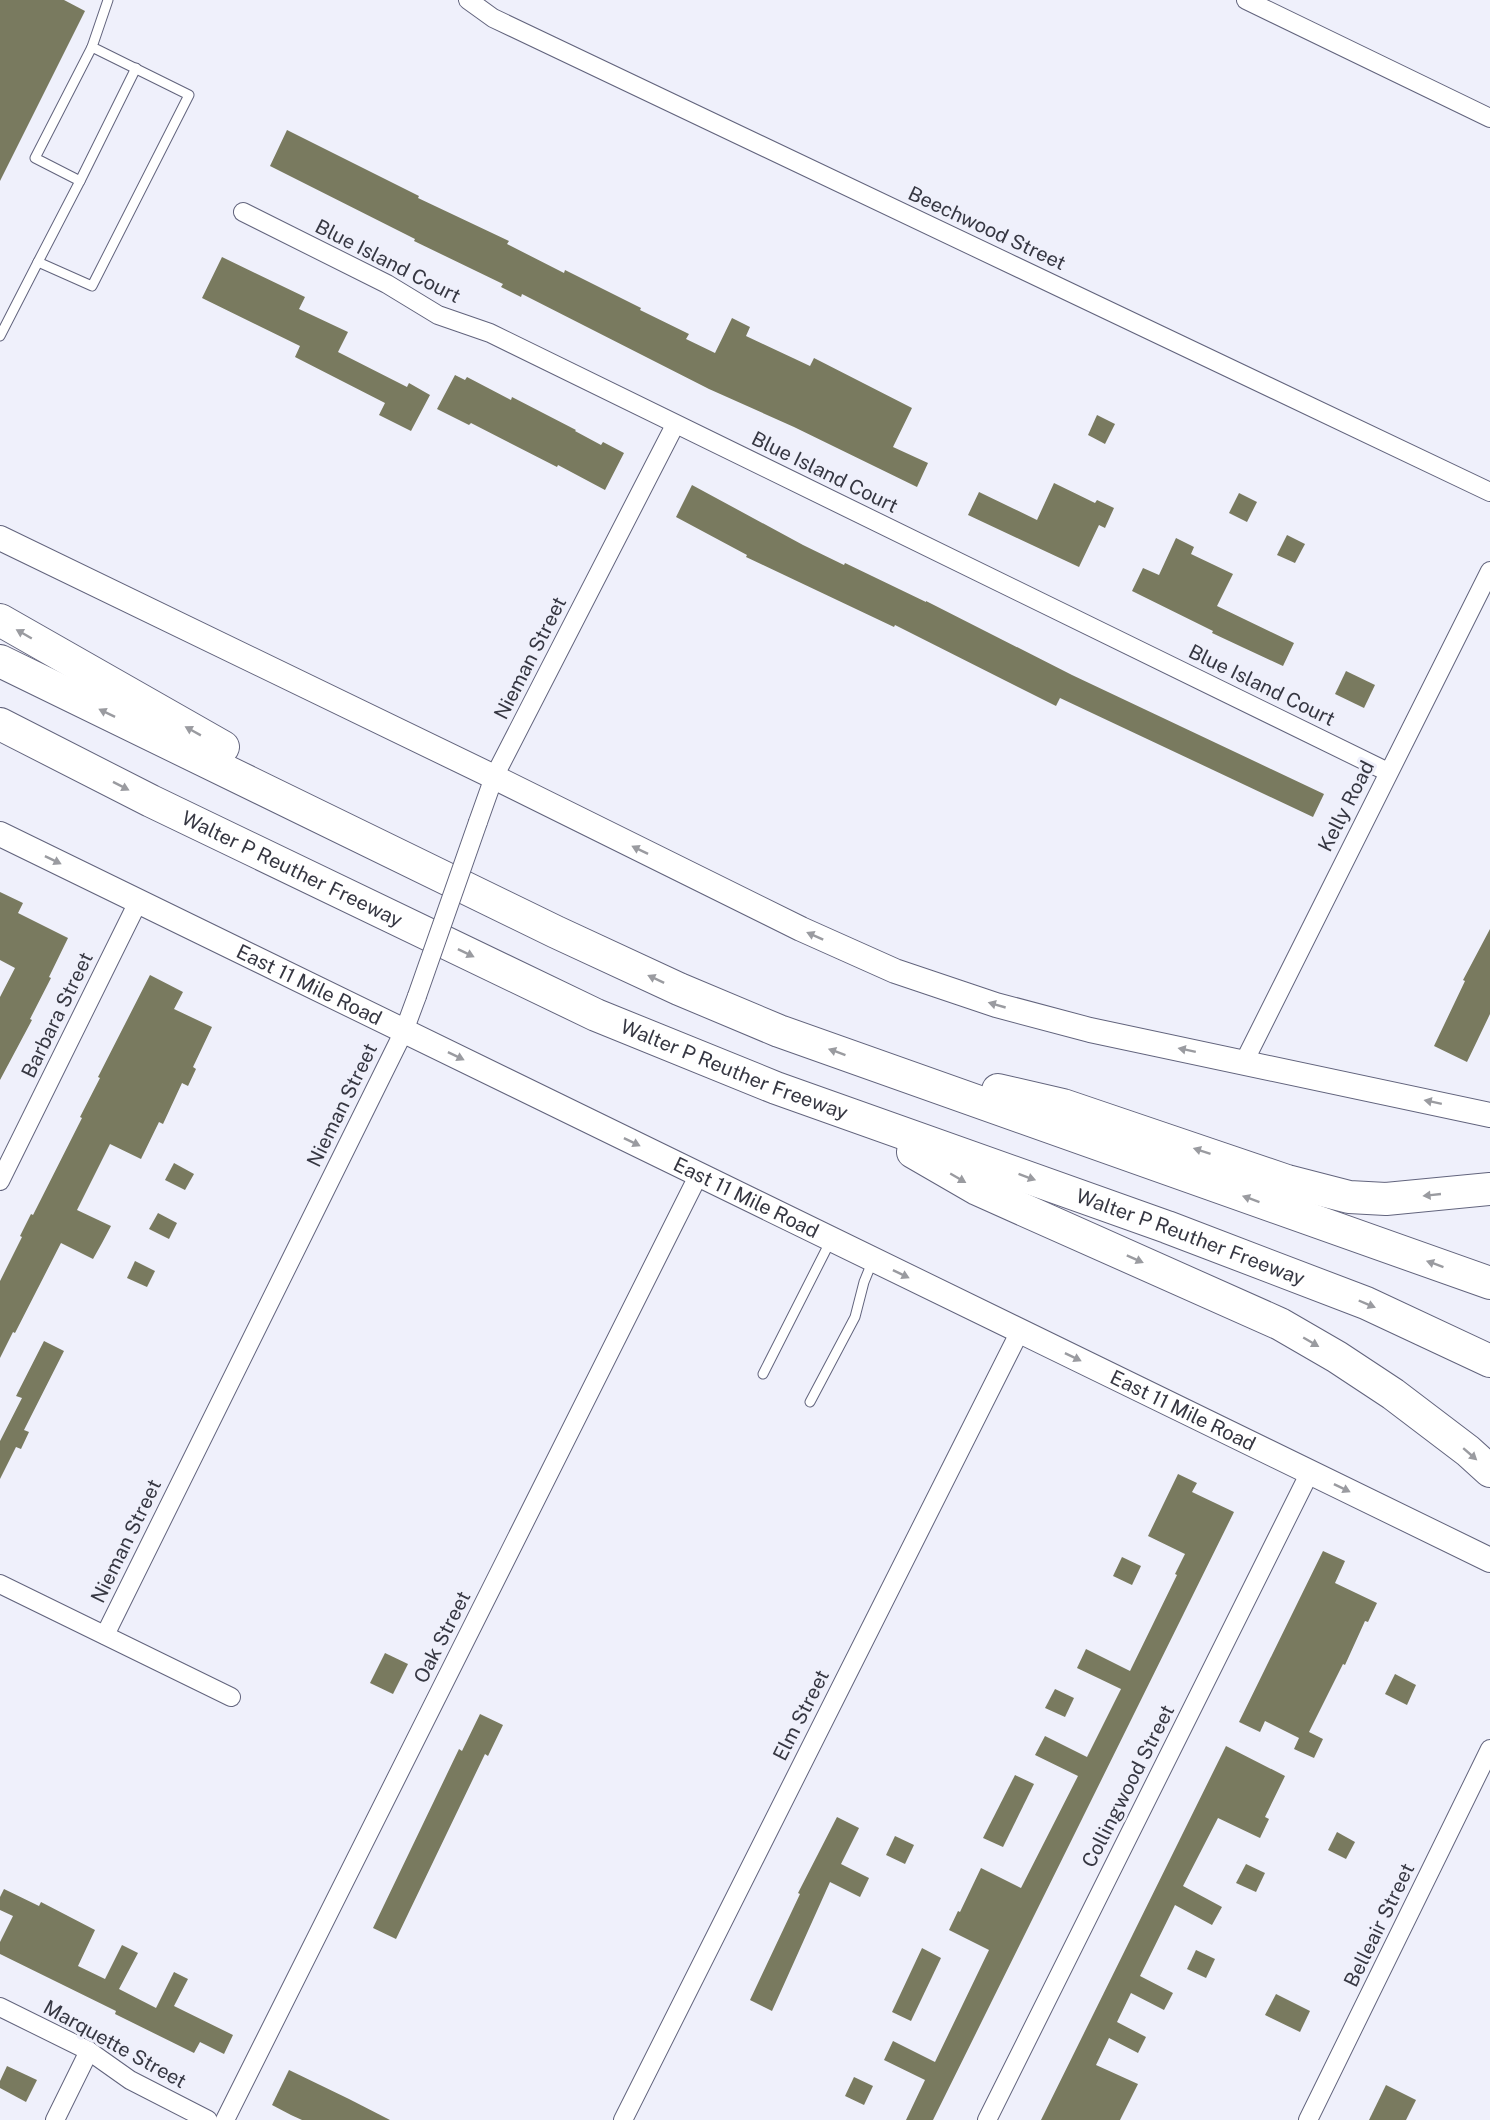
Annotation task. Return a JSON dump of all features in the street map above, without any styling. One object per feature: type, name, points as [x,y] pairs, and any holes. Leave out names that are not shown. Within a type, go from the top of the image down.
[{"type":"highway","points":[[0,621],[221,747],[422,844],[556,932]]},
{"type":"highway","points":[[0,661],[680,990],[779,1031],[1490,1283]]},
{"type":"highway","name":"Walter P Reuther Freeway","points":[[0,724],[151,801],[596,1015],[675,1048],[853,1116],[1047,1184],[1366,1303],[1490,1360]]},
{"type":"highway","points":[[0,738],[69,759]]},
{"type":"highway","points":[[892,1071],[965,1082],[1063,1105],[1287,1181],[1349,1197],[1386,1199],[1490,1189]]},
{"type":"highway","points":[[853,1116],[977,1189],[1280,1324],[1337,1357],[1393,1394],[1468,1451],[1490,1471]]},
{"type":"main road","points":[[0,538],[494,777],[801,930],[895,970],[996,1005],[1090,1030],[1488,1110]]},
{"type":"main road","name":"East 11 Mile Road","points":[[0,834],[1490,1560]]},
{"type":"street","name":"Beechwood Street","points":[[468,0],[504,23],[1490,492]]},
{"type":"street","points":[[1246,0],[1490,118]]},
{"type":"street","name":"Blue Island Court","points":[[243,212],[387,284],[438,315],[490,333],[1388,772]]},
{"type":"street","name":"Nieman Street","points":[[105,1635],[404,1031],[494,777],[675,424]]},
{"type":"street","name":"Kelly Road","points":[[1244,1062],[1490,571]]},
{"type":"street","name":"Barbara Street","points":[[0,1181],[138,902]]},
{"type":"street","name":"Oak Street","points":[[225,2120],[699,1174]]},
{"type":"street","name":"Elm Street","points":[[623,2120],[1020,1331]]},
{"type":"street","name":"Collingwood Street","points":[[987,2120],[1310,1472]]},
{"type":"street","points":[[0,1584],[231,1697]]},
{"type":"street","name":"Belleair Street","points":[[1308,2120],[1490,1749]]},
{"type":"street","name":"Marquette Street","points":[[0,2007],[89,2051],[130,2080],[208,2120]]},
{"type":"street","points":[[55,2120],[89,2051]]},
{"type":"lane","points":[[80,181],[36,158],[92,47],[108,0]]},
{"type":"lane","points":[[38,262],[92,286],[189,94],[92,47]]},
{"type":"lane","points":[[0,336],[136,69]]},
{"type":"lane","points":[[763,1374],[831,1240]]},
{"type":"lane","points":[[810,1402],[855,1317],[864,1282],[873,1260]]},
{"type":"building","points":[[0,0],[64,0],[85,11],[0,181]]},
{"type":"building","points":[[287,130],[419,196],[418,198],[509,241],[507,244],[564,273],[565,270],[641,308],[640,310],[689,334],[686,339],[715,353],[732,318],[750,327],[746,336],[810,366],[814,358],[912,408],[893,447],[928,463],[917,487],[794,427],[709,389],[522,294],[521,297],[501,287],[503,284],[414,241],[415,239],[270,166]]},
{"type":"building","points":[[222,257],[305,297],[299,309],[348,332],[338,352],[407,387],[409,383],[430,395],[411,431],[379,415],[385,403],[295,357],[300,346],[202,298]]},
{"type":"building","points":[[455,375],[465,380],[467,377],[511,400],[512,397],[601,445],[603,442],[624,453],[605,490],[471,423],[469,425],[437,409]]},
{"type":"building","points":[[1097,415],[1115,424],[1105,444],[1088,435]]},
{"type":"building","points":[[1054,483],[1095,503],[1097,500],[1114,508],[1105,528],[1099,525],[1079,567],[968,515],[979,492],[1037,520]]},
{"type":"building","points":[[692,485],[803,545],[926,601],[1072,675],[1324,794],[1313,817],[1060,698],[1056,706],[895,625],[894,627],[746,557],[747,555],[676,517]]},
{"type":"building","points":[[1239,493],[1257,502],[1247,522],[1229,513]]},
{"type":"building","points":[[1287,535],[1305,544],[1295,563],[1277,555]]},
{"type":"building","points":[[1176,538],[1194,547],[1191,554],[1233,574],[1217,606],[1294,643],[1283,666],[1212,633],[1213,631],[1132,591],[1143,568],[1159,575]]},
{"type":"building","points":[[1346,671],[1375,685],[1364,708],[1335,694]]},
{"type":"building","points":[[0,892],[23,903],[18,913],[68,938],[30,1019],[32,1020],[0,1080],[0,997],[15,968],[0,960]]},
{"type":"building","points":[[1490,929],[1490,1014],[1467,1062],[1434,1046],[1465,981],[1463,980]]},
{"type":"building","points":[[150,975],[183,992],[174,1009],[212,1027],[193,1067],[196,1069],[188,1086],[182,1083],[163,1124],[159,1122],[141,1159],[110,1144],[77,1210],[111,1226],[93,1259],[61,1243],[0,1358],[0,1281],[31,1214],[33,1215],[82,1118],[80,1117],[100,1078],[98,1077]]},
{"type":"building","points":[[174,1163],[194,1174],[185,1190],[165,1180]]},
{"type":"building","points":[[158,1213],[177,1223],[169,1239],[149,1229]]},
{"type":"building","points":[[135,1261],[155,1271],[147,1287],[127,1278]]},
{"type":"building","points":[[44,1341],[64,1351],[24,1430],[29,1432],[21,1449],[16,1447],[0,1479],[0,1441],[22,1398],[16,1396]]},
{"type":"building","points":[[1178,1474],[1197,1483],[1192,1492],[1234,1512],[933,2120],[906,2120],[925,2080],[884,2060],[893,2041],[935,2062],[989,1950],[949,1930],[958,1911],[960,1912],[981,1868],[1021,1888],[1078,1776],[1035,1755],[1045,1736],[1087,1757],[1121,1689],[1077,1668],[1086,1649],[1130,1671],[1177,1575],[1175,1574],[1185,1554],[1148,1536]]},
{"type":"building","points":[[1323,1551],[1345,1561],[1335,1583],[1377,1603],[1368,1622],[1365,1621],[1345,1665],[1343,1664],[1309,1732],[1323,1739],[1314,1758],[1294,1749],[1299,1738],[1265,1721],[1260,1732],[1239,1722]]},
{"type":"building","points":[[1122,1557],[1141,1566],[1132,1585],[1113,1576]]},
{"type":"building","points":[[385,1653],[408,1664],[393,1694],[370,1683]]},
{"type":"building","points":[[1395,1674],[1416,1685],[1407,1705],[1385,1694]]},
{"type":"building","points":[[1055,1689],[1074,1698],[1065,1717],[1045,1708]]},
{"type":"building","points":[[480,1714],[503,1725],[488,1756],[485,1754],[396,1939],[373,1928],[459,1749],[462,1751]]},
{"type":"building","points":[[1226,1746],[1285,1776],[1265,1817],[1269,1819],[1260,1838],[1218,1818],[1183,1886],[1222,1907],[1212,1925],[1175,1905],[1140,1976],[1173,1993],[1164,2010],[1131,1993],[1117,2022],[1146,2037],[1138,2053],[1109,2038],[1096,2065],[1138,2084],[1120,2120],[1041,2120]]},
{"type":"building","points":[[1015,1775],[1034,1784],[1003,1847],[983,1838]]},
{"type":"building","points":[[837,1817],[859,1828],[841,1864],[869,1878],[860,1897],[830,1882],[772,2011],[750,2000],[800,1894],[798,1893]]},
{"type":"building","points":[[1337,1832],[1355,1842],[1346,1859],[1328,1850]]},
{"type":"building","points":[[895,1836],[914,1845],[905,1864],[886,1855]]},
{"type":"building","points":[[1246,1864],[1265,1873],[1256,1892],[1236,1883]]},
{"type":"building","points":[[4,1889],[39,1906],[41,1902],[95,1930],[78,1966],[105,1979],[122,1945],[138,1953],[119,1989],[156,2008],[174,1972],[188,1979],[174,2006],[233,2035],[224,2054],[200,2042],[194,2053],[115,2014],[116,2011],[0,1954],[0,1942],[13,1916],[0,1910],[0,1897]]},
{"type":"building","points":[[922,1948],[941,1958],[911,2021],[892,2012]]},
{"type":"building","points":[[1196,1950],[1215,1959],[1206,1978],[1187,1969]]},
{"type":"building","points":[[1276,1994],[1310,2011],[1300,2032],[1265,2015]]},
{"type":"building","points":[[7,2066],[37,2080],[26,2102],[0,2088],[0,2081]]},
{"type":"building","points":[[289,2070],[390,2120],[302,2120],[291,2115],[272,2105]]},
{"type":"building","points":[[854,2077],[873,2086],[864,2105],[845,2096]]},
{"type":"building","points":[[1386,2085],[1416,2100],[1406,2120],[1369,2120]]}]
